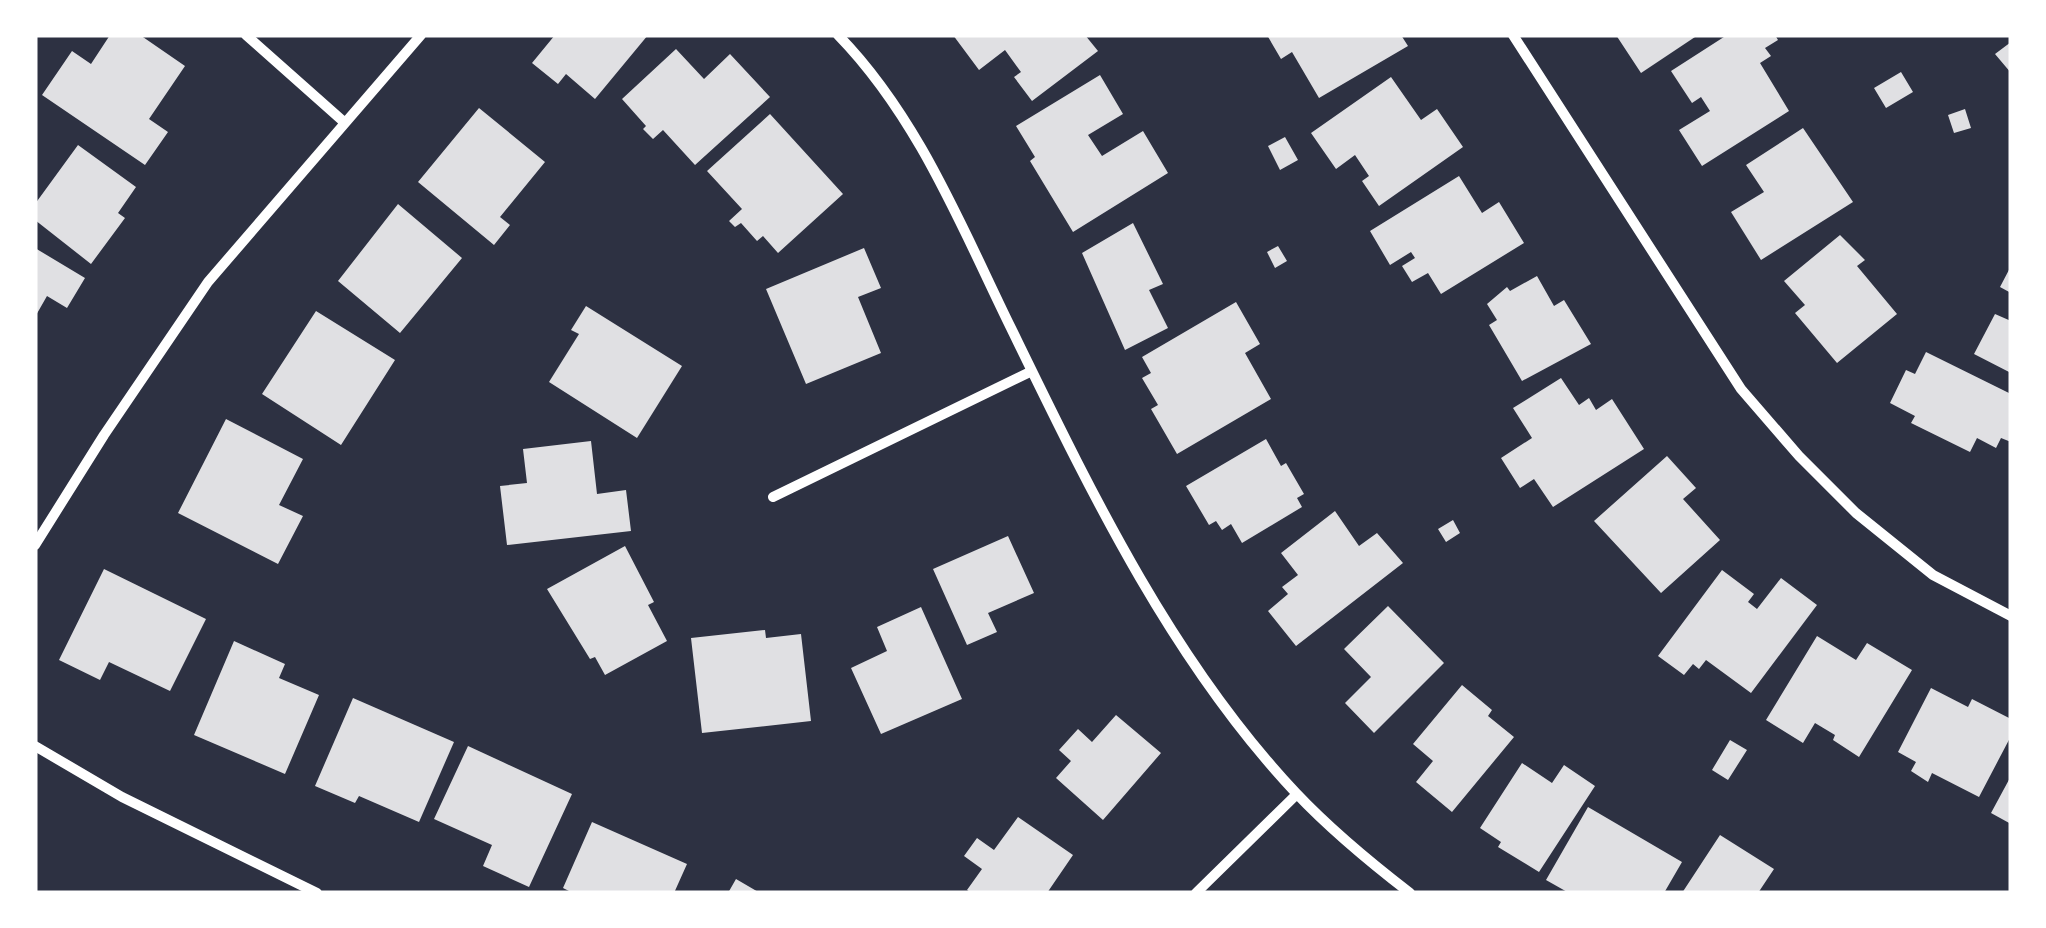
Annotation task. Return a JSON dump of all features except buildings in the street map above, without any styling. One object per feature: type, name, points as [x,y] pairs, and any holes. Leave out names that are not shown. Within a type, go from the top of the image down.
[{"type":"street","points":[[246,35],[344,122]]},
{"type":"street","points":[[35,545],[208,282],[420,35]]},
{"type":"street","points":[[838,35],[867,66],[918,140],[1032,371],[1155,604],[1229,713],[1297,794],[1410,893]]},
{"type":"street","points":[[1513,35],[1752,403],[1856,513],[1933,574],[2011,616]]},
{"type":"street","points":[[773,497],[1032,371]]},
{"type":"street","points":[[35,746],[122,797],[311,892]]},
{"type":"street","points":[[1196,893],[1297,794]]}]
